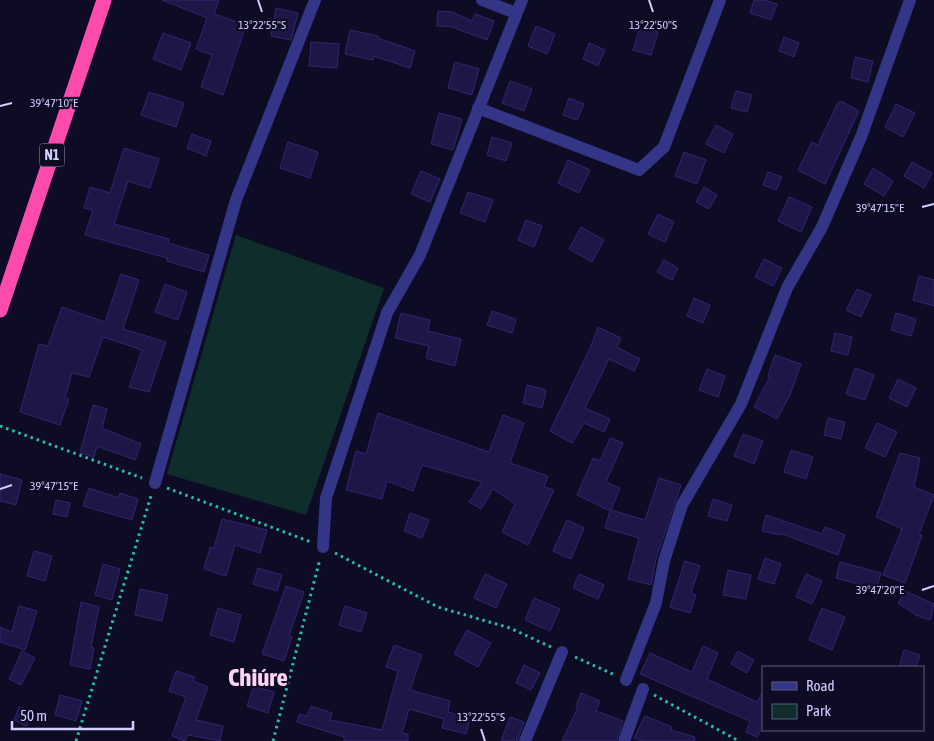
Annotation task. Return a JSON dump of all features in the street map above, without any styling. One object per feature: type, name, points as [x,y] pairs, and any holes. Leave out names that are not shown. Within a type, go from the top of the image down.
[{"type":"highway","name":"N1","points":[[0,310],[104,0]]},
{"type":"street","points":[[155,483],[236,200],[315,0]]},
{"type":"street","points":[[482,0],[516,13]]},
{"type":"street","points":[[324,547],[326,498],[387,313],[420,255],[522,0]]},
{"type":"street","points":[[478,108],[640,170],[664,147],[720,0]]},
{"type":"street","points":[[626,680],[656,603],[664,561],[682,506],[741,404],[787,288],[822,227],[861,137],[910,0]]},
{"type":"street","points":[[525,741],[562,652]]},
{"type":"street","points":[[624,741],[643,689]]},
{"type":"path","points":[[0,426],[324,547],[438,606],[510,628],[626,680]]},
{"type":"path","points":[[76,741],[155,483]]},
{"type":"path","points":[[273,741],[324,547]]},
{"type":"path","points":[[643,689],[739,741]]},
{"type":"green space","points":[[236,235],[384,288],[306,515],[167,474]]},
{"type":"building","points":[[162,0],[219,0],[214,14],[246,25],[223,95],[201,87],[212,55],[196,49],[207,18]]},
{"type":"building","points":[[754,0],[765,0],[777,4],[771,20],[750,13]]},
{"type":"building","points":[[276,8],[298,13],[291,40],[271,36]]},
{"type":"building","points":[[438,11],[452,12],[472,21],[475,14],[494,21],[487,40],[452,27],[437,26]]},
{"type":"building","points":[[536,26],[555,34],[547,54],[528,46]]},
{"type":"building","points":[[640,27],[658,32],[651,55],[633,50]]},
{"type":"building","points":[[350,30],[378,36],[378,38],[415,51],[410,68],[374,56],[373,60],[345,54]]},
{"type":"building","points":[[163,33],[191,43],[181,70],[153,59]]},
{"type":"building","points":[[784,37],[799,43],[794,57],[779,51]]},
{"type":"building","points":[[311,42],[339,44],[337,68],[309,66]]},
{"type":"building","points":[[589,43],[605,50],[598,66],[583,59]]},
{"type":"building","points":[[855,57],[873,61],[868,82],[851,78]]},
{"type":"building","points":[[455,62],[479,69],[472,95],[448,88]]},
{"type":"building","points":[[510,81],[532,89],[524,111],[502,103]]},
{"type":"building","points":[[736,91],[752,95],[747,112],[731,108]]},
{"type":"building","points":[[149,92],[184,103],[176,127],[141,115]]},
{"type":"building","points":[[569,98],[584,104],[577,120],[563,115]]},
{"type":"building","points":[[838,102],[843,102],[859,111],[825,184],[798,170],[812,142],[818,145]]},
{"type":"building","points":[[896,104],[915,113],[903,137],[885,127]]},
{"type":"building","points":[[439,113],[462,119],[453,150],[431,144]]},
{"type":"building","points":[[716,125],[733,134],[724,153],[706,144]]},
{"type":"building","points":[[192,134],[211,141],[206,156],[187,148]]},
{"type":"building","points":[[492,137],[512,143],[506,161],[487,155]]},
{"type":"building","points":[[288,142],[318,152],[310,178],[280,168]]},
{"type":"building","points":[[124,148],[159,159],[150,188],[128,181],[114,224],[169,239],[168,243],[209,255],[204,272],[167,261],[167,258],[85,235],[93,210],[84,208],[90,187],[110,193]]},
{"type":"building","points":[[684,152],[706,160],[697,184],[675,176]]},
{"type":"building","points":[[568,160],[590,170],[579,193],[558,183]]},
{"type":"building","points":[[912,162],[932,173],[924,188],[904,176]]},
{"type":"building","points":[[873,168],[893,181],[884,196],[864,184]]},
{"type":"building","points":[[421,171],[440,179],[430,202],[411,194]]},
{"type":"building","points":[[768,172],[782,177],[776,190],[763,185]]},
{"type":"building","points":[[704,187],[717,195],[709,209],[696,202]]},
{"type":"building","points":[[468,192],[493,200],[485,222],[460,213]]},
{"type":"building","points":[[789,197],[812,207],[801,232],[778,221]]},
{"type":"building","points":[[658,214],[674,222],[665,242],[648,234]]},
{"type":"building","points":[[526,220],[542,226],[534,247],[518,240]]},
{"type":"building","points":[[581,227],[604,240],[592,262],[569,249]]},
{"type":"building","points":[[764,259],[782,268],[773,286],[755,277]]},
{"type":"building","points":[[664,260],[678,268],[672,280],[657,272]]},
{"type":"building","points":[[121,274],[139,280],[123,329],[166,342],[149,392],[129,387],[142,350],[103,337],[89,377],[72,373],[65,398],[69,399],[60,425],[20,412],[39,344],[48,346],[62,307],[105,322]]},
{"type":"building","points":[[919,276],[934,280],[934,306],[913,300]]},
{"type":"building","points":[[165,284],[187,292],[178,320],[155,312]]},
{"type":"building","points":[[857,289],[871,295],[861,317],[846,310]]},
{"type":"building","points":[[694,298],[710,305],[703,323],[687,316]]},
{"type":"building","points":[[492,311],[516,319],[512,333],[487,325]]},
{"type":"building","points":[[401,313],[430,320],[428,331],[461,339],[455,366],[426,358],[429,346],[395,338]]},
{"type":"building","points":[[896,313],[916,319],[911,336],[891,330]]},
{"type":"building","points":[[598,327],[621,338],[617,347],[640,359],[634,371],[609,359],[585,408],[610,419],[604,432],[584,423],[572,443],[550,431],[591,346]]},
{"type":"building","points":[[835,333],[852,337],[848,355],[831,351]]},
{"type":"building","points":[[775,355],[801,364],[790,395],[777,419],[754,407],[770,377],[768,376]]},
{"type":"building","points":[[855,368],[874,375],[865,400],[846,394]]},
{"type":"building","points":[[707,369],[725,376],[718,397],[699,390]]},
{"type":"building","points":[[898,379],[916,388],[907,407],[889,398]]},
{"type":"building","points":[[527,385],[546,390],[542,408],[523,403]]},
{"type":"building","points":[[93,405],[107,409],[102,428],[141,444],[135,460],[97,446],[94,457],[80,453]]},
{"type":"building","points":[[378,413],[489,452],[503,415],[524,423],[510,463],[548,476],[544,487],[554,490],[528,545],[502,532],[515,504],[493,489],[481,509],[469,502],[482,482],[422,465],[413,491],[387,481],[382,499],[346,490],[356,451],[366,454]]},
{"type":"building","points":[[828,418],[845,422],[841,439],[824,435]]},
{"type":"building","points":[[877,423],[897,432],[885,457],[865,448]]},
{"type":"building","points":[[743,434],[763,441],[754,464],[734,456]]},
{"type":"building","points":[[610,438],[623,443],[606,482],[620,488],[611,510],[645,520],[659,478],[681,485],[656,559],[651,585],[628,579],[639,538],[605,528],[610,511],[577,495],[593,458],[600,461]]},
{"type":"building","points":[[791,450],[813,457],[806,479],[784,472]]},
{"type":"building","points":[[900,453],[920,458],[914,487],[934,495],[919,534],[922,535],[905,583],[883,575],[902,529],[876,517]]},
{"type":"building","points":[[0,474],[22,480],[16,505],[0,501]]},
{"type":"building","points":[[89,488],[119,498],[120,493],[138,499],[132,520],[83,506]]},
{"type":"building","points":[[713,499],[732,505],[727,521],[708,516]]},
{"type":"building","points":[[56,500],[70,503],[67,517],[53,514]]},
{"type":"building","points":[[410,513],[429,520],[422,538],[404,531]]},
{"type":"building","points":[[766,515],[822,534],[825,527],[845,535],[838,555],[780,533],[780,535],[762,531]]},
{"type":"building","points":[[222,519],[267,530],[260,553],[235,545],[226,576],[204,569],[210,547],[214,548]]},
{"type":"building","points":[[567,520],[584,528],[571,559],[553,551]]},
{"type":"building","points":[[34,551],[52,556],[45,581],[27,576]]},
{"type":"building","points":[[765,558],[781,564],[774,584],[758,579]]},
{"type":"building","points":[[685,561],[700,566],[691,593],[696,595],[690,613],[670,607]]},
{"type":"building","points":[[840,562],[881,573],[876,589],[836,578]]},
{"type":"building","points":[[103,564],[120,569],[112,600],[95,595]]},
{"type":"building","points":[[258,568],[282,575],[277,591],[253,584]]},
{"type":"building","points":[[728,570],[751,575],[746,599],[723,595]]},
{"type":"building","points":[[485,574],[507,584],[496,608],[474,598]]},
{"type":"building","points":[[579,574],[604,585],[598,599],[573,588]]},
{"type":"building","points":[[806,574],[822,581],[812,604],[796,597]]},
{"type":"building","points":[[286,586],[304,592],[289,636],[292,637],[284,661],[262,654]]},
{"type":"building","points":[[140,589],[168,595],[162,621],[135,615]]},
{"type":"building","points":[[905,591],[934,604],[930,620],[916,615],[898,603]]},
{"type":"building","points":[[534,598],[560,609],[550,631],[525,620]]},
{"type":"building","points":[[81,602],[99,607],[91,647],[94,648],[90,669],[70,665]]},
{"type":"building","points":[[19,606],[37,611],[25,650],[0,642],[0,627],[12,632]]},
{"type":"building","points":[[345,606],[367,613],[361,632],[339,625]]},
{"type":"building","points":[[218,608],[241,615],[234,642],[210,635]]},
{"type":"building","points":[[822,608],[845,617],[832,650],[809,640]]},
{"type":"building","points":[[467,630],[491,643],[478,667],[454,654]]},
{"type":"building","points":[[394,645],[422,655],[410,690],[450,701],[448,712],[470,719],[466,734],[442,728],[444,719],[409,709],[402,733],[408,734],[408,741],[344,741],[344,737],[297,722],[299,714],[307,716],[311,706],[332,713],[330,720],[382,730],[398,671],[386,667]]},
{"type":"building","points":[[703,646],[718,653],[707,679],[757,702],[762,693],[762,729],[757,737],[746,732],[750,721],[640,674],[650,653],[692,672]]},
{"type":"building","points":[[904,650],[920,655],[916,666],[899,666]]},
{"type":"building","points":[[22,651],[35,658],[21,685],[9,679]]},
{"type":"building","points":[[738,651],[754,660],[747,673],[731,664]]},
{"type":"building","points":[[524,665],[540,673],[531,690],[516,683]]},
{"type":"building","points":[[176,671],[195,677],[193,681],[208,687],[196,720],[223,726],[220,741],[188,735],[185,741],[172,736],[186,697],[169,691]]},
{"type":"building","points":[[254,686],[274,692],[268,713],[247,706]]},
{"type":"building","points":[[581,693],[600,701],[596,711],[623,721],[616,741],[562,741],[578,707],[576,706]]},
{"type":"building","points":[[60,695],[82,701],[76,721],[55,715]]},
{"type":"building","points":[[19,707],[32,713],[26,726],[14,720]]},
{"type":"building","points":[[645,716],[672,727],[671,730],[695,737],[694,741],[642,741],[634,738]]},
{"type":"building","points":[[510,717],[524,722],[517,741],[501,741]]},
{"type":"district","name":"Chiúre","points":[[258,677]]}]
